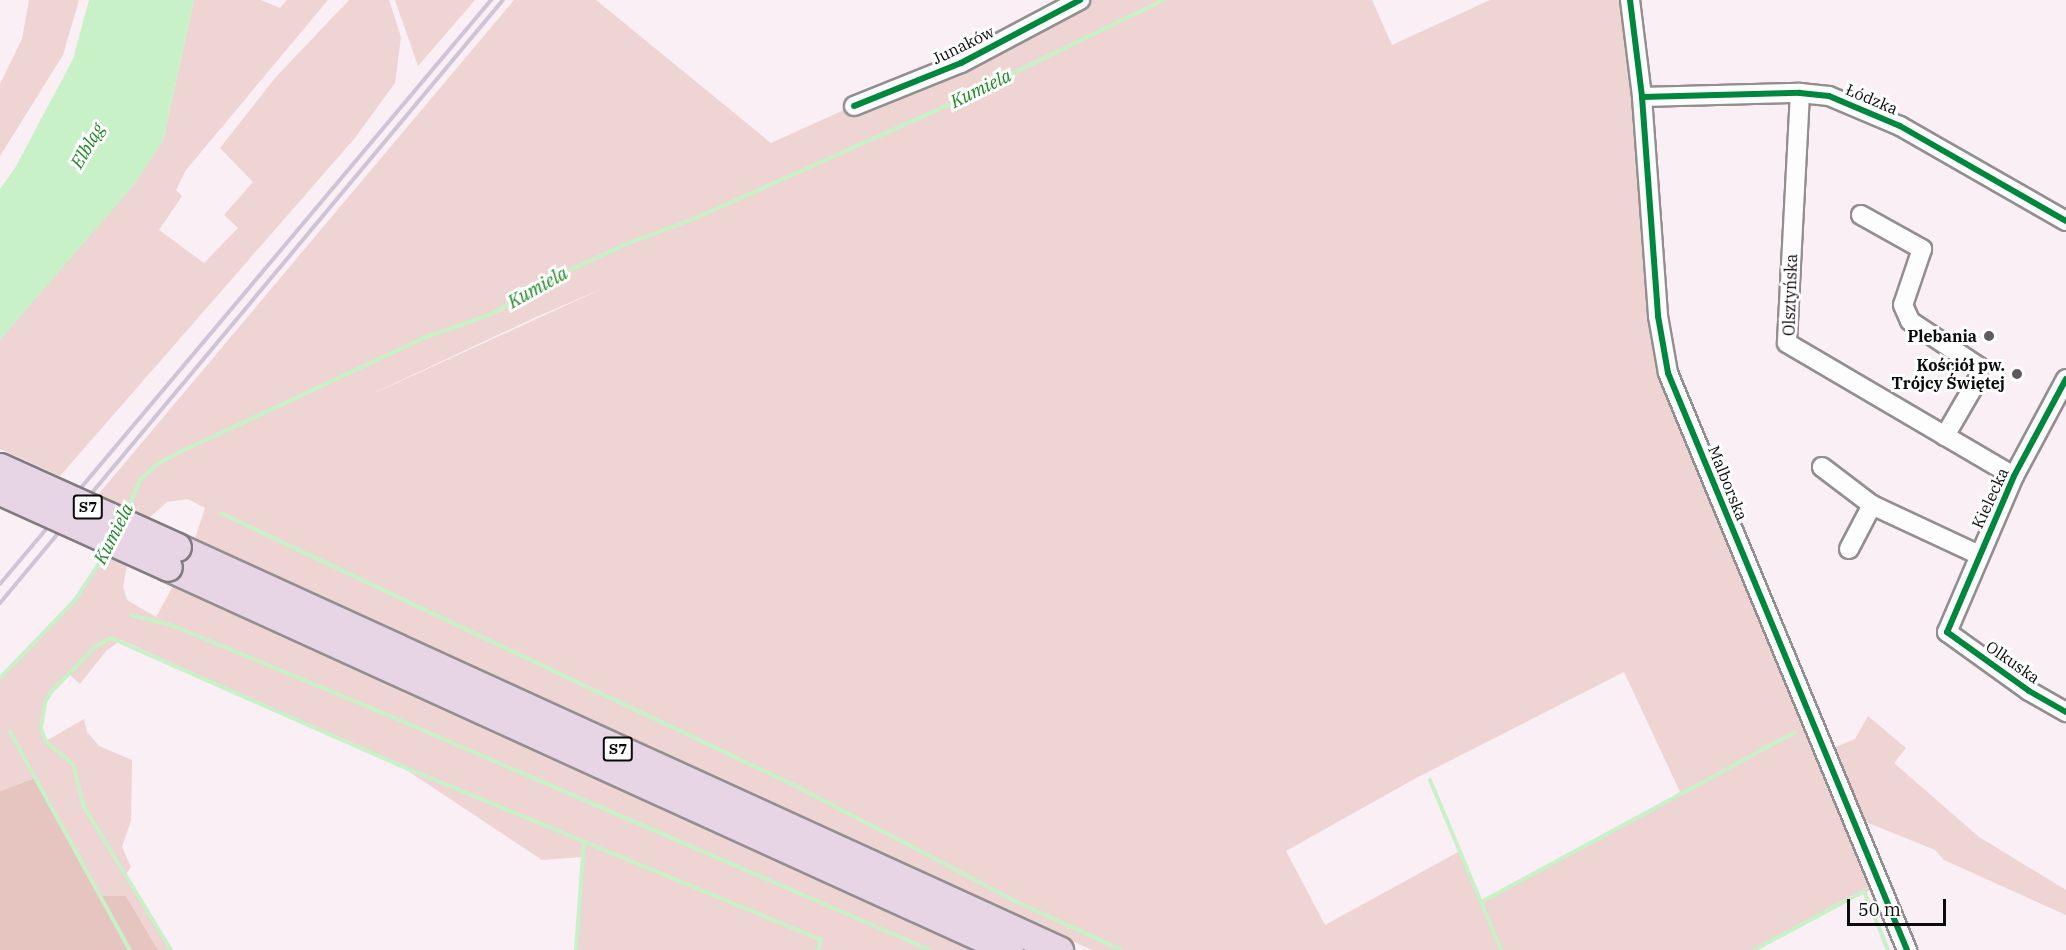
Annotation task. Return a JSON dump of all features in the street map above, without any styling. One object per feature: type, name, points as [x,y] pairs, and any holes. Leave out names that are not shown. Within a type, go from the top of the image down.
[{"type":"highway","name":"S7","points":[[0,468],[172,557],[1009,950]]},
{"type":"highway","name":"S7","points":[[0,491],[172,557],[1059,950]]},
{"type":"street","name":"Junaków","points":[[854,106],[961,63],[1080,0]]},
{"type":"street","name":"Malborska","points":[[1630,0],[1642,97],[1658,316],[1668,373],[1907,950]]},
{"type":"street","name":"Łódzka","points":[[1642,97],[1800,93],[1829,96],[1871,111],[2066,220]]},
{"type":"street","name":"Olsztyńska","points":[[1800,93],[1787,343],[2014,476]]},
{"type":"street","points":[[1862,215],[1922,249],[1903,305],[1910,321],[1979,368],[1978,379],[1945,436]]},
{"type":"street","name":"Kielecka","points":[[1947,632],[2014,476],[2066,379]]},
{"type":"street","name":"Kielecka","points":[[1822,467],[1872,505],[1979,555]]},
{"type":"street","points":[[1849,549],[1872,505]]},
{"type":"street","name":"Olkuska","points":[[1947,632],[2029,691],[2066,712]]},
{"type":"shaded area","points":[[29,0],[79,0],[63,55],[0,156],[0,84],[22,39]]},
{"type":"shaded area","points":[[194,0],[261,0],[280,8],[287,0],[328,0],[186,170],[176,190],[182,196],[159,230],[204,263],[238,228],[224,215],[253,182],[220,148],[275,78],[349,0],[389,0],[401,37],[395,83],[354,139],[60,476],[0,449],[0,340],[163,141]]},
{"type":"shaded area","points":[[395,0],[475,0],[418,66]]},
{"type":"shaded area","points":[[514,0],[596,0],[771,143],[844,110],[852,114],[966,67],[1090,0],[1372,0],[1392,45],[1490,0],[1623,0],[1636,97],[1653,317],[1876,887],[1757,950],[1092,950],[194,541],[205,508],[188,499],[167,502],[148,519],[97,496]],"holes":[[[606,287],[377,392],[376,392],[534,318]],[[1624,672],[1681,794],[1481,901],[1460,851],[1325,925],[1286,851],[1416,778]]]},
{"type":"shaded area","points":[[105,556],[127,566],[123,586],[127,600],[156,617],[173,586],[973,950],[576,950],[582,857],[542,860],[399,765],[121,640],[106,651],[80,684],[69,674],[52,691],[45,702],[41,728],[46,741],[84,719],[87,732],[99,746],[132,760],[131,821],[122,847],[131,867],[126,874],[171,950],[158,950],[126,896],[99,896],[35,778],[0,791],[0,678],[75,600]]},
{"type":"shaded area","points":[[1868,716],[1906,748],[1894,763],[1979,837],[2066,890],[2066,915],[1944,860],[1935,850],[1861,820],[1833,748],[1855,739]]},
{"type":"shaded area","points":[[35,778],[99,896],[126,896],[158,950],[0,950],[0,791]]},
{"type":"water","name":"Elbląg","points":[[89,0],[194,0],[163,141],[134,185],[0,340],[0,189],[15,168],[73,59]]},
{"type":"waterway","name":"Kumiela","points":[[126,514],[140,480],[158,464],[176,454],[424,338],[494,313],[549,280],[624,245],[698,217],[948,105],[1163,0]]},
{"type":"waterway","points":[[221,513],[798,787],[1017,902],[1122,950]]},
{"type":"waterway","name":"Kumiela","points":[[0,678],[75,600],[108,550]]},
{"type":"waterway","points":[[131,615],[174,626],[388,715],[930,950]]},
{"type":"waterway","points":[[171,950],[83,805],[73,764],[46,742],[41,728],[45,702],[52,691],[95,647],[111,638],[399,765],[821,940],[818,950]]},
{"type":"waterway","points":[[10,732],[130,950]]},
{"type":"waterway","points":[[1481,902],[1795,732]]},
{"type":"waterway","points":[[1430,780],[1501,950]]},
{"type":"waterway","points":[[576,950],[584,842]]},
{"type":"waterway","points":[[1754,950],[1864,891],[1888,950]]},
{"type":"railway","points":[[0,584],[491,0]]},
{"type":"railway","points":[[0,603],[503,0]]},
{"type":"cycle path","points":[[854,106],[961,63],[1080,0]]},
{"type":"cycle path","points":[[1630,0],[1642,97],[1658,316],[1668,373],[1907,950]]},
{"type":"cycle path","points":[[1642,97],[1800,93],[1829,96],[1900,126],[2066,221]]},
{"type":"cycle path","points":[[2066,379],[2014,476],[1947,632],[2029,691],[2066,712]]},
{"type":"place","name":"Plebania","points":[[1989,336]]},
{"type":"place","name":"Kościół pw. Trójcy Świętej","points":[[2017,374]]}]
